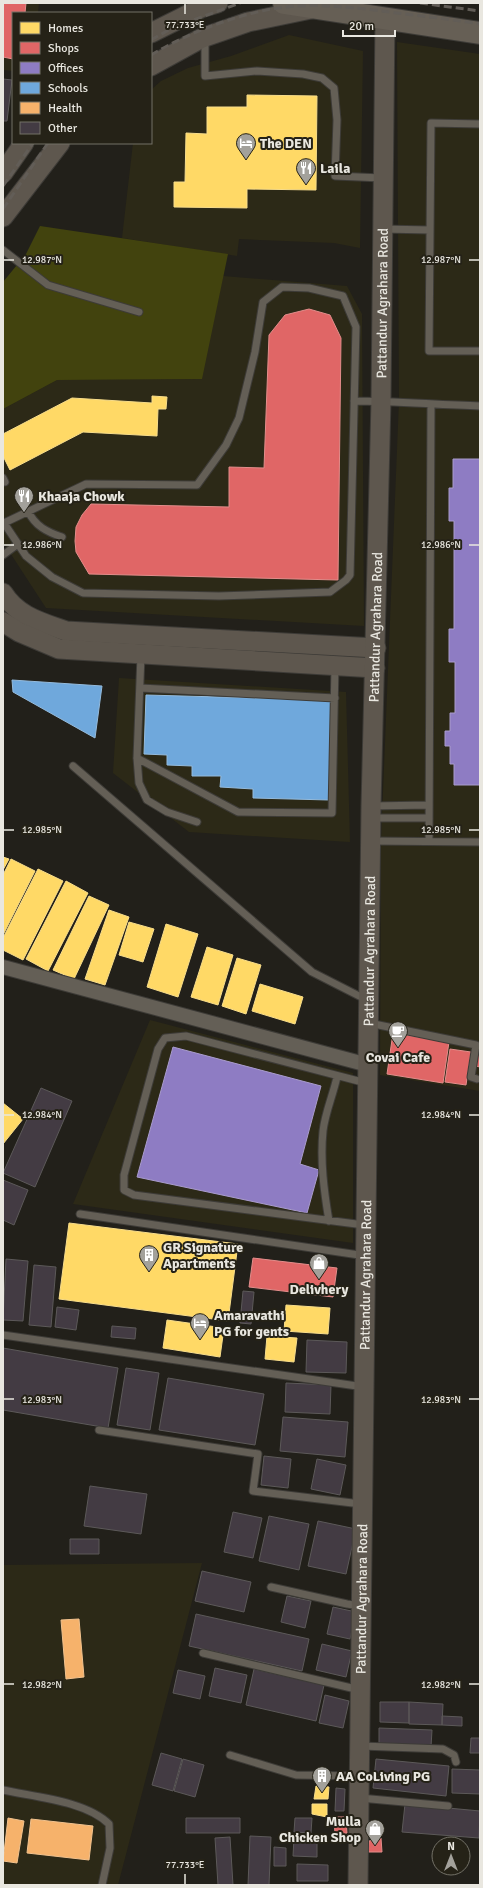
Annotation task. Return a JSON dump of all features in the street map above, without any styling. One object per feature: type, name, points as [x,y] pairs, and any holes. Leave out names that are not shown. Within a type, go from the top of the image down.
[{"type":"main road","points":[[284,3],[480,33]]},
{"type":"street","points":[[152,32],[201,8],[218,3]]},
{"type":"street","points":[[152,65],[202,38],[248,22],[314,8]]},
{"type":"street","name":"Pattandur Agrahara Road","points":[[358,1885],[371,812],[382,400],[382,229],[385,18]]},
{"type":"street","points":[[3,173],[23,144]]},
{"type":"street","points":[[3,217],[59,144]]},
{"type":"street","points":[[3,593],[8,602],[26,617],[66,631],[141,644],[335,666],[375,668]]},
{"type":"street","points":[[3,622],[19,632],[59,649],[141,644],[376,648]]},
{"type":"street","points":[[3,967],[368,1065]]},
{"type":"lane","points":[[202,38],[205,46],[205,76],[257,71],[303,74],[322,78],[334,88],[337,120],[335,176],[383,178]]},
{"type":"lane","points":[[480,124],[431,123],[429,351],[480,351]]},
{"type":"lane","points":[[382,229],[430,230]]},
{"type":"lane","points":[[3,250],[48,285],[139,312]]},
{"type":"lane","points":[[282,287],[309,288],[343,296],[356,327],[350,575],[346,580],[330,592],[219,596],[83,593],[52,577],[26,556],[4,524],[28,511],[86,484],[197,485],[226,445],[235,428],[255,352],[263,302],[282,287]]},
{"type":"lane","points":[[354,401],[382,400],[432,405],[480,406]]},
{"type":"lane","points":[[429,841],[432,405]]},
{"type":"lane","points":[[3,478],[5,482],[3,482]]},
{"type":"lane","points":[[28,511],[33,522],[38,526],[62,537]]},
{"type":"lane","points":[[3,556],[18,544]]},
{"type":"lane","points":[[141,644],[137,758],[139,783],[147,800],[168,812],[196,822]]},
{"type":"lane","points":[[137,758],[238,812],[332,812],[335,666]]},
{"type":"lane","points":[[140,688],[334,698]]},
{"type":"lane","points":[[73,766],[312,972],[369,1001]]},
{"type":"lane","points":[[371,812],[429,805]]},
{"type":"lane","points":[[371,812],[429,818]]},
{"type":"lane","points":[[371,841],[480,842]]},
{"type":"lane","points":[[369,1023],[476,1045],[471,1077],[477,1079]]},
{"type":"lane","points":[[366,1226],[134,1195],[124,1190],[124,1175],[158,1049],[165,1038],[186,1036],[368,1084]]},
{"type":"lane","points":[[329,1221],[324,1192],[322,1144],[323,1130],[337,1077]]},
{"type":"lane","points":[[80,1214],[366,1256]]},
{"type":"lane","points":[[3,1335],[364,1387]]},
{"type":"lane","points":[[99,1430],[258,1454],[253,1491],[363,1504]]},
{"type":"lane","points":[[271,1587],[362,1606]]},
{"type":"lane","points":[[203,1653],[360,1690]]},
{"type":"lane","points":[[360,1746],[444,1749],[454,1755],[456,1762]]},
{"type":"lane","points":[[230,1755],[296,1775],[360,1776]]},
{"type":"lane","points":[[3,1790],[83,1807],[102,1817],[109,1824],[110,1848],[102,1885]]},
{"type":"lane","points":[[359,1798],[448,1806]]},
{"type":"shaded area","points":[[3,3],[39,3],[38,12],[12,12],[12,71],[3,70]]},
{"type":"shaded area","name":"The DEN","points":[[289,35],[363,51],[360,248],[334,243],[239,239],[237,256],[122,238],[133,144],[152,144],[152,89],[161,81],[188,68],[231,56]]},
{"type":"shaded area","points":[[397,42],[480,54],[480,1091],[380,1075],[381,841],[399,401]]},
{"type":"shaded area","points":[[40,226],[228,254],[202,379],[57,380],[3,409],[3,282],[26,254]]},
{"type":"shaded area","points":[[223,276],[347,286],[362,314],[364,626],[46,608],[3,542],[3,409],[57,380],[201,379]]},
{"type":"shaded area","points":[[119,678],[346,692],[350,842],[189,832],[113,773]]},
{"type":"shaded area","points":[[150,1020],[353,1073],[353,1243],[73,1204]]},
{"type":"shaded area","points":[[202,1563],[118,1885],[3,1885],[3,1565]]},
{"type":"building: Homes","points":[[247,95],[317,96],[316,190],[247,189],[247,208],[174,207],[174,182],[185,182],[186,133],[207,134],[207,107],[247,107]]},
{"type":"building: Homes","points":[[152,396],[167,397],[166,409],[158,409],[157,436],[83,432],[10,470],[3,456],[3,434],[72,398],[152,403]]},
{"type":"building: Homes","points":[[3,857],[9,859],[3,870]]},
{"type":"building: Homes","points":[[11,859],[35,871],[3,935],[3,875]]},
{"type":"building: Homes","points":[[38,869],[63,881],[23,960],[3,950],[3,938]]},
{"type":"building: Homes","points":[[66,881],[88,893],[48,971],[26,959]]},
{"type":"building: Homes","points":[[89,896],[109,905],[74,979],[53,970]]},
{"type":"building: Homes","points":[[109,910],[129,917],[105,985],[85,979]]},
{"type":"building: Homes","points":[[129,922],[154,929],[143,962],[119,955]]},
{"type":"building: Homes","points":[[166,924],[198,934],[178,997],[147,987]]},
{"type":"building: Homes","points":[[207,947],[233,955],[218,1005],[191,997]]},
{"type":"building: Homes","points":[[237,958],[261,965],[246,1014],[222,1006]]},
{"type":"building: Homes","points":[[260,984],[303,997],[295,1024],[252,1011]]},
{"type":"building: Homes","points":[[3,1103],[23,1119],[3,1144]]},
{"type":"building: Homes","name":"GR Signature Apartments","points":[[69,1223],[238,1244],[228,1321],[59,1299]]},
{"type":"building: Homes","points":[[286,1305],[330,1308],[328,1334],[284,1331]]},
{"type":"building: Homes","points":[[167,1320],[224,1328],[220,1357],[163,1348]]},
{"type":"building: Homes","points":[[267,1336],[297,1338],[294,1362],[265,1359]]},
{"type":"building: Homes","name":"AA CoLiving PG","points":[[316,1786],[329,1787],[328,1799],[314,1799]]},
{"type":"building: Homes","points":[[312,1804],[327,1804],[327,1817],[312,1814]]},
{"type":"building: Shops","points":[[3,3],[26,3],[25,12],[12,12],[12,59],[3,57]]},
{"type":"building: Shops","points":[[309,309],[330,315],[341,338],[338,580],[89,574],[76,552],[75,541],[76,527],[82,515],[91,504],[229,507],[229,467],[264,468],[269,335],[285,315]]},
{"type":"building: Shops","points":[[393,1033],[449,1042],[443,1083],[387,1074]]},
{"type":"building: Shops","points":[[480,1042],[480,1067],[475,1066]]},
{"type":"building: Shops","points":[[450,1049],[471,1052],[466,1085],[445,1082]]},
{"type":"building: Shops","points":[[253,1258],[337,1268],[333,1297],[249,1287]]},
{"type":"building: Shops","points":[[334,1817],[346,1817],[347,1833],[335,1834]]},
{"type":"building: Shops","name":"Mulla Chicken Shop","points":[[381,1838],[382,1852],[368,1852],[369,1841]]},
{"type":"building: Offices","points":[[453,459],[480,459],[480,785],[454,785],[454,764],[450,764],[450,746],[445,746],[445,731],[450,731],[450,713],[455,713],[455,662],[449,662],[449,629],[454,629],[454,521],[449,521],[449,488],[453,488]]},
{"type":"building: Offices","points":[[173,1047],[321,1086],[300,1164],[319,1170],[307,1213],[137,1177]]},
{"type":"building: Schools","points":[[12,680],[102,686],[95,738],[13,692]]},
{"type":"building: Schools","points":[[146,695],[331,700],[329,800],[253,798],[253,789],[220,787],[221,776],[192,776],[192,766],[167,765],[167,755],[144,754]]},
{"type":"building: Health","points":[[79,1619],[84,1677],[66,1679],[61,1620]]},
{"type":"building: Health","points":[[8,1818],[24,1821],[17,1863],[3,1861]]},
{"type":"building: Health","points":[[31,1819],[93,1826],[89,1860],[27,1853]]},
{"type":"building: Other","points":[[3,79],[12,80],[7,121],[3,121]]},
{"type":"building: Other","points":[[41,1088],[72,1101],[35,1187],[3,1173]]},
{"type":"building: Other","points":[[3,1180],[28,1190],[14,1225],[3,1220]]},
{"type":"building: Other","points":[[6,1259],[28,1261],[23,1321],[3,1320]]},
{"type":"building: Other","points":[[34,1265],[56,1267],[51,1327],[29,1325]]},
{"type":"building: Other","points":[[243,1291],[254,1292],[251,1324],[240,1323]]},
{"type":"building: Other","points":[[57,1307],[79,1310],[76,1330],[55,1327]]},
{"type":"building: Other","points":[[112,1326],[136,1328],[135,1339],[111,1337]]},
{"type":"building: Other","points":[[307,1340],[347,1342],[346,1373],[306,1372]]},
{"type":"building: Other","points":[[3,1348],[118,1368],[108,1428],[3,1410]]},
{"type":"building: Other","points":[[126,1368],[159,1373],[150,1430],[117,1425]]},
{"type":"building: Other","points":[[168,1378],[264,1394],[255,1445],[159,1430]]},
{"type":"building: Other","points":[[286,1383],[331,1385],[330,1414],[285,1412]]},
{"type":"building: Other","points":[[283,1417],[348,1422],[345,1457],[280,1451]]},
{"type":"building: Other","points":[[264,1456],[291,1459],[288,1488],[261,1485]]},
{"type":"building: Other","points":[[317,1459],[346,1465],[340,1495],[311,1489]]},
{"type":"building: Other","points":[[90,1486],[147,1494],[141,1534],[84,1526]]},
{"type":"building: Other","points":[[233,1512],[262,1518],[253,1558],[224,1552]]},
{"type":"building: Other","points":[[269,1516],[309,1524],[299,1570],[259,1561]]},
{"type":"building: Other","points":[[318,1521],[356,1529],[346,1574],[308,1566]]},
{"type":"building: Other","points":[[70,1539],[99,1539],[99,1554],[70,1554]]},
{"type":"building: Other","points":[[202,1571],[251,1582],[244,1612],[195,1601]]},
{"type":"building: Other","points":[[287,1596],[311,1601],[305,1628],[281,1622]]},
{"type":"building: Other","points":[[333,1607],[356,1612],[350,1639],[327,1634]]},
{"type":"building: Other","points":[[196,1614],[309,1639],[302,1671],[189,1646]]},
{"type":"building: Other","points":[[322,1644],[352,1651],[346,1677],[316,1670]]},
{"type":"building: Other","points":[[215,1668],[247,1675],[241,1703],[209,1696]]},
{"type":"building: Other","points":[[254,1669],[324,1685],[316,1721],[246,1705]]},
{"type":"building: Other","points":[[178,1670],[205,1676],[200,1699],[173,1693]]},
{"type":"building: Other","points":[[325,1695],[349,1701],[343,1728],[319,1723]]},
{"type":"building: Other","points":[[380,1702],[409,1702],[409,1723],[380,1722]]},
{"type":"building: Other","points":[[409,1702],[443,1704],[442,1725],[409,1724]]},
{"type":"building: Other","points":[[442,1716],[462,1717],[462,1726],[442,1725]]},
{"type":"building: Other","points":[[379,1728],[432,1730],[431,1747],[379,1745]]},
{"type":"building: Other","points":[[471,1738],[480,1738],[480,1753],[470,1753]]},
{"type":"building: Other","points":[[161,1753],[182,1759],[173,1791],[152,1785]]},
{"type":"building: Other","points":[[183,1759],[204,1765],[195,1797],[174,1791]]},
{"type":"building: Other","points":[[376,1759],[449,1766],[446,1796],[373,1788]]},
{"type":"building: Other","points":[[452,1769],[480,1770],[480,1794],[452,1793]]},
{"type":"building: Other","points":[[336,1788],[345,1789],[344,1811],[335,1811]]},
{"type":"building: Other","points":[[405,1804],[480,1811],[479,1838],[471,1837],[471,1836],[402,1832]]},
{"type":"building: Other","points":[[186,1818],[240,1818],[240,1833],[186,1833]]},
{"type":"building: Other","points":[[295,1818],[312,1818],[311,1833],[294,1832]]},
{"type":"building: Other","points":[[250,1836],[271,1837],[269,1885],[248,1885]]},
{"type":"building: Other","points":[[230,1837],[233,1885],[218,1885],[215,1838]]},
{"type":"building: Other","points":[[294,1838],[317,1839],[317,1857],[293,1856]]},
{"type":"building: Other","points":[[274,1847],[286,1848],[286,1866],[274,1866]]},
{"type":"building: Other","points":[[297,1864],[328,1865],[328,1881],[297,1881]]},
{"type":"railway","points":[[152,39],[174,27],[240,3]]},
{"type":"railway","points":[[420,3],[480,11]]},
{"type":"railway","points":[[152,54],[194,33],[225,21],[256,12],[287,7],[346,7],[480,24]]},
{"type":"railway","points":[[3,186],[32,144]]},
{"type":"railway","points":[[3,209],[47,144]]},
{"type":"place","name":"The DEN","points":[[246,160]]},
{"type":"place","name":"Laila","points":[[306,185]]},
{"type":"place","name":"Khaaja Chowk","points":[[24,513]]},
{"type":"place","name":"Covai Cafe","points":[[398,1048]]},
{"type":"place","name":"GR Signature Apartments","points":[[149,1272]]},
{"type":"place","name":"Delivhery","points":[[319,1280]]},
{"type":"place","name":"Amaravathi PG for gents","points":[[200,1340]]},
{"type":"place","name":"AA CoLiving PG","points":[[322,1793]]},
{"type":"place","name":"Mulla Chicken Shop","points":[[375,1846]]}]
